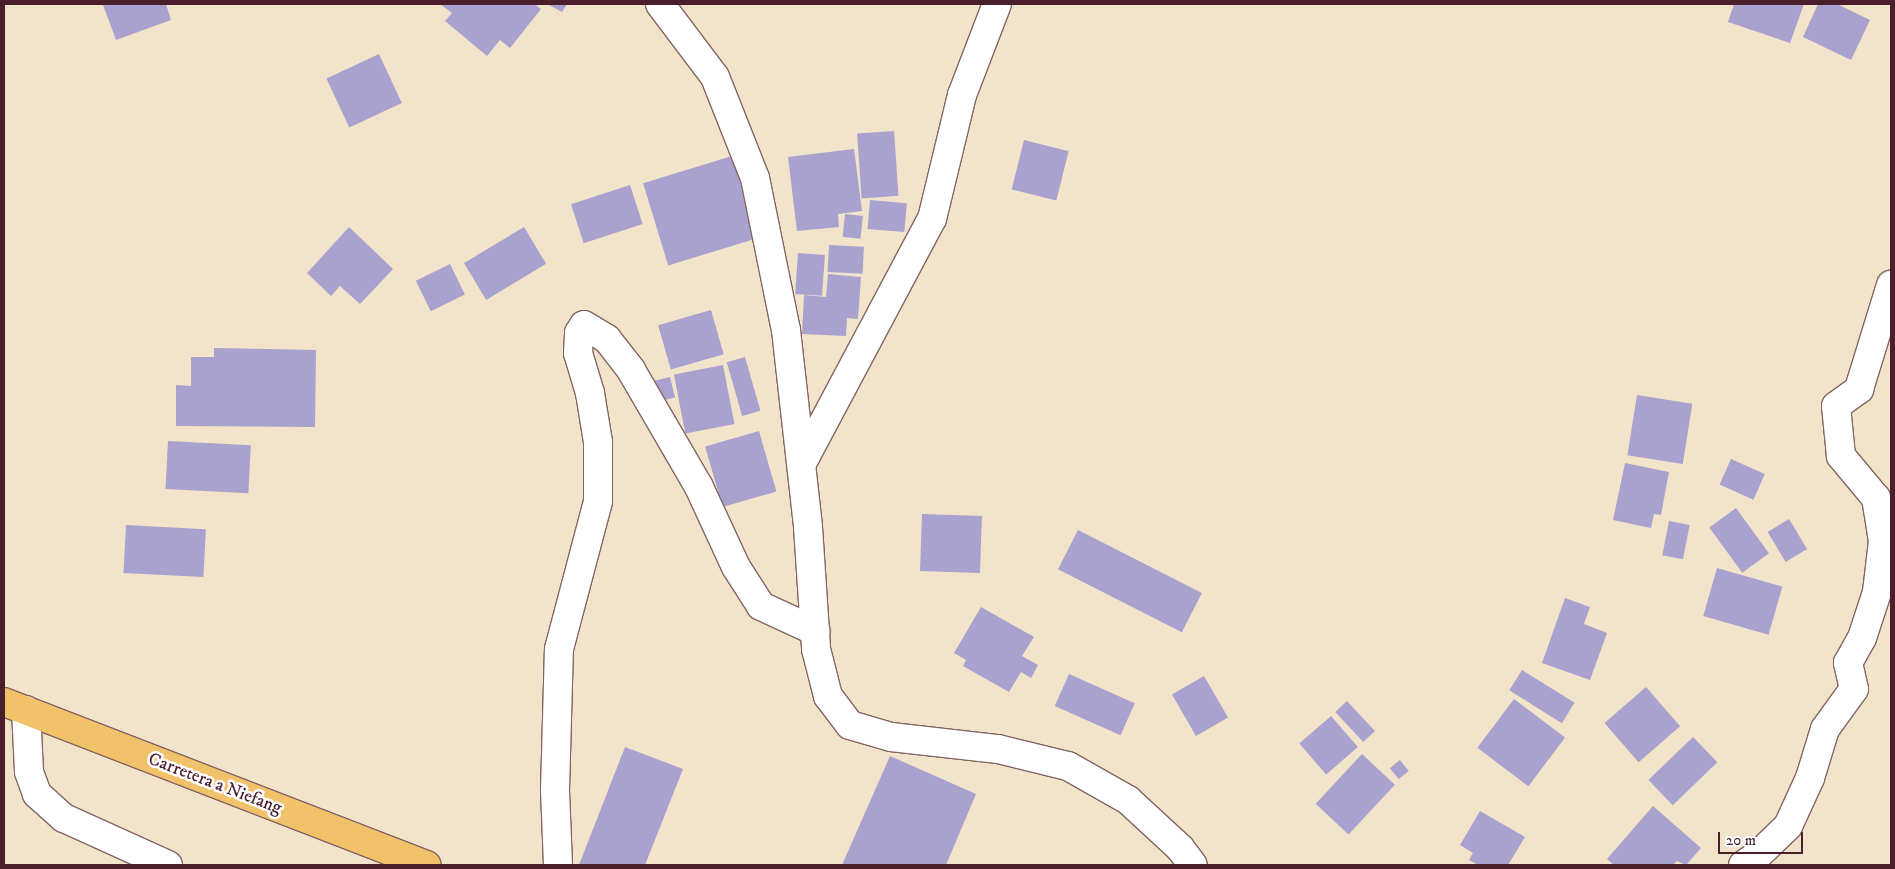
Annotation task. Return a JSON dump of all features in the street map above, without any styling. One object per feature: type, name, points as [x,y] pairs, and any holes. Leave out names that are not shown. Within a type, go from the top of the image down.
[{"type":"main road","name":"Carretera a Niefang","points":[[15,706],[427,865]]},
{"type":"street","points":[[660,4],[715,77],[755,178],[786,330],[802,463],[815,631],[828,696],[850,726],[891,737],[998,749],[1068,766],[1128,800],[1180,848],[1193,865]]},
{"type":"street","points":[[802,463],[932,218],[962,95],[997,4]]},
{"type":"street","points":[[1743,865],[1758,855],[1788,826],[1810,778],[1825,729],[1854,689],[1848,663],[1862,638],[1877,592],[1883,541],[1876,498],[1841,456],[1836,406],[1859,389],[1891,285]]},
{"type":"street","points":[[558,865],[555,790],[559,649],[598,501],[598,442],[590,393],[578,353],[579,333],[584,325],[607,339],[630,370],[699,487],[736,567],[762,606],[815,631]]},
{"type":"street","points":[[15,706],[29,772],[37,794],[64,818],[168,865]]},
{"type":"building","points":[[166,4],[171,20],[116,40],[103,5]]},
{"type":"building","points":[[440,4],[534,4],[541,9],[510,48],[500,40],[487,56],[445,21],[452,13]]},
{"type":"building","points":[[547,4],[567,4],[562,12]]},
{"type":"building","points":[[1734,4],[1804,4],[1790,43],[1728,22]]},
{"type":"building","points":[[1818,4],[1837,4],[1870,20],[1851,60],[1803,37]]},
{"type":"building","points":[[379,54],[402,103],[349,127],[326,79]]},
{"type":"building","points":[[894,131],[899,196],[862,198],[857,134]]},
{"type":"building","points":[[1024,140],[1069,151],[1056,201],[1012,189]]},
{"type":"building","points":[[854,149],[862,211],[838,214],[839,227],[797,231],[788,157]]},
{"type":"building","points":[[732,156],[757,238],[668,265],[643,183]]},
{"type":"building","points":[[630,185],[643,224],[584,243],[571,204]]},
{"type":"building","points":[[870,200],[907,203],[904,232],[867,229]]},
{"type":"building","points":[[845,214],[863,216],[860,239],[843,237]]},
{"type":"building","points":[[349,227],[393,269],[360,304],[340,286],[331,296],[307,273]]},
{"type":"building","points":[[524,227],[546,264],[486,300],[464,263]]},
{"type":"building","points":[[829,245],[864,247],[863,274],[828,272]]},
{"type":"building","points":[[798,253],[825,255],[822,296],[795,294]]},
{"type":"building","points":[[450,264],[465,295],[431,311],[416,281]]},
{"type":"building","points":[[828,274],[861,277],[858,319],[847,318],[846,336],[802,334],[804,295],[826,297]]},
{"type":"building","points":[[711,310],[724,354],[671,369],[658,325]]},
{"type":"building","points":[[214,348],[316,350],[315,427],[176,426],[176,385],[191,386],[191,357],[214,357]]},
{"type":"building","points":[[745,357],[760,411],[742,416],[727,362]]},
{"type":"building","points":[[723,365],[734,424],[685,433],[674,375]]},
{"type":"building","points":[[670,377],[675,397],[655,402],[650,382]]},
{"type":"building","points":[[1637,395],[1692,404],[1683,464],[1627,455]]},
{"type":"building","points":[[759,431],[776,492],[723,507],[705,446]]},
{"type":"building","points":[[168,441],[251,445],[248,493],[165,489]]},
{"type":"building","points":[[1731,459],[1765,474],[1753,500],[1720,485]]},
{"type":"building","points":[[1625,463],[1669,472],[1661,515],[1654,514],[1651,528],[1613,520]]},
{"type":"building","points":[[1736,508],[1769,553],[1742,573],[1709,527]]},
{"type":"building","points":[[922,514],[982,516],[980,573],[920,571]]},
{"type":"building","points":[[1789,519],[1807,549],[1786,562],[1768,532]]},
{"type":"building","points":[[1669,521],[1690,525],[1683,559],[1662,555]]},
{"type":"building","points":[[126,525],[206,529],[203,577],[123,573]]},
{"type":"building","points":[[1078,530],[1202,593],[1182,632],[1058,569]]},
{"type":"building","points":[[1717,568],[1782,587],[1769,635],[1703,616]]},
{"type":"building","points":[[1565,598],[1590,607],[1584,624],[1607,633],[1590,680],[1542,663]]},
{"type":"building","points":[[981,607],[1034,637],[1022,656],[1038,665],[1031,678],[1021,672],[1009,692],[963,666],[966,660],[954,653]]},
{"type":"building","points":[[1522,670],[1575,703],[1562,723],[1509,690]]},
{"type":"building","points":[[1069,674],[1135,703],[1121,735],[1055,706]]},
{"type":"building","points":[[1204,676],[1228,718],[1196,736],[1172,694]]},
{"type":"building","points":[[1646,687],[1680,726],[1639,762],[1604,723]]},
{"type":"building","points":[[1514,699],[1565,738],[1528,786],[1477,748]]},
{"type":"building","points":[[1347,701],[1375,731],[1363,742],[1335,712]]},
{"type":"building","points":[[1331,716],[1358,747],[1326,774],[1299,744]]},
{"type":"building","points":[[1693,737],[1717,762],[1673,805],[1648,780]]},
{"type":"building","points":[[625,747],[683,769],[645,865],[579,865]]},
{"type":"building","points":[[1362,754],[1395,785],[1349,834],[1316,804]]},
{"type":"building","points":[[890,756],[976,794],[946,865],[842,865]]},
{"type":"building","points":[[1400,760],[1409,771],[1399,779],[1390,768]]},
{"type":"building","points":[[1653,806],[1701,848],[1686,865],[1677,861],[1673,865],[1614,865],[1607,859]]},
{"type":"building","points":[[1480,811],[1525,837],[1508,865],[1478,865],[1469,860],[1473,853],[1460,845]]}]
